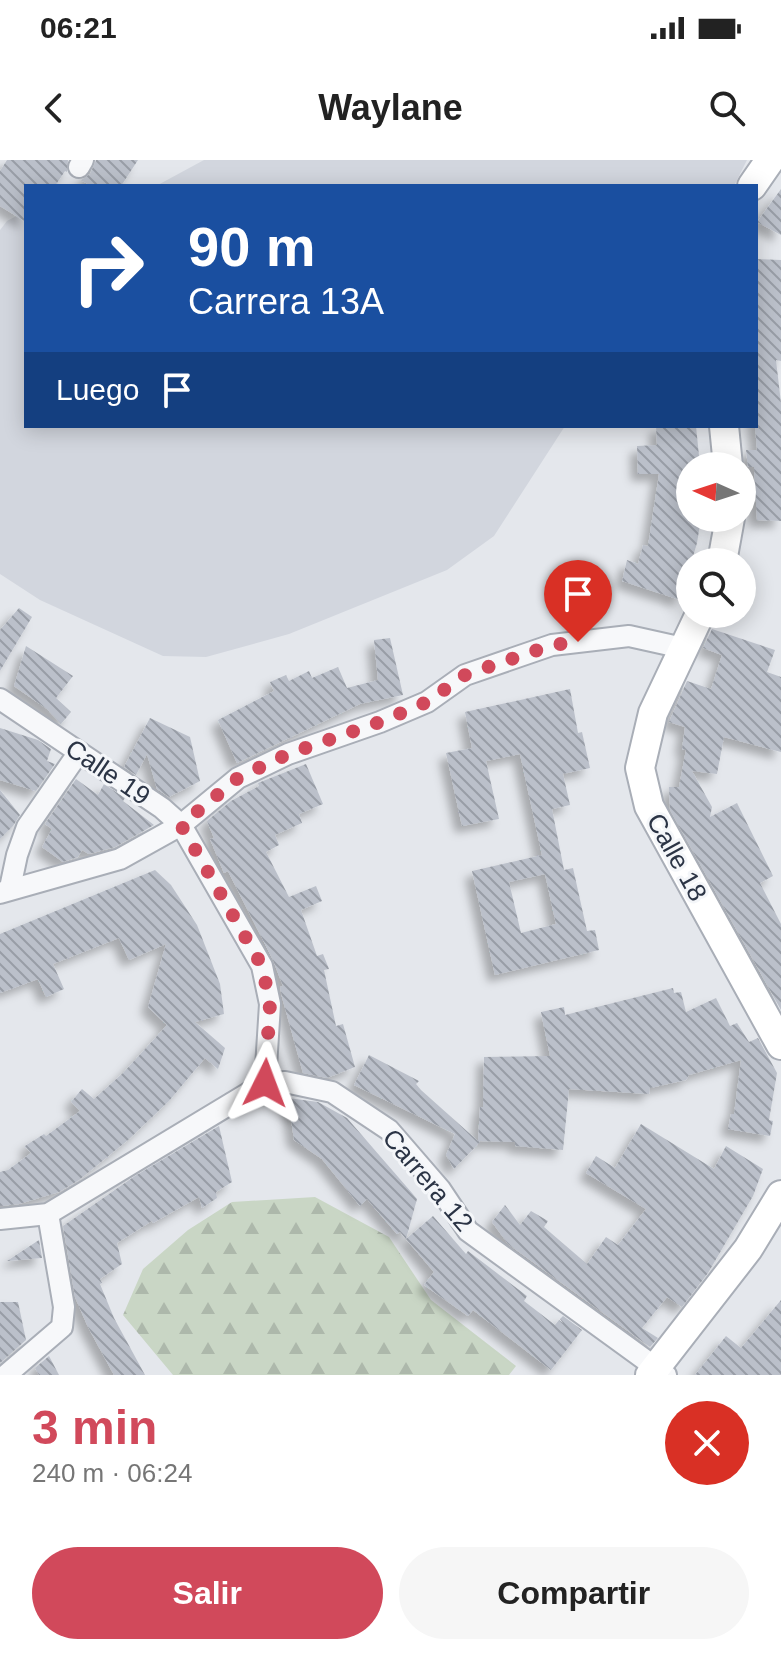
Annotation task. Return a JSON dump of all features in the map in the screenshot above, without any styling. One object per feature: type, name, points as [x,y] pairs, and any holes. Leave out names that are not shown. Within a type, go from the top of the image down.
[{"type":"main road","points":[[753,184],[770,160]]},
{"type":"main road","points":[[724,428],[727,452]]},
{"type":"main road","name":"Calle 18","points":[[693,628],[653,713],[640,768],[649,806],[781,1045]]},
{"type":"main road","points":[[657,1373],[748,1249],[781,1195]]},
{"type":"street","points":[[5,890],[120,859],[181,825],[238,778],[288,754],[415,707],[465,675],[552,645],[629,636],[683,648]]},
{"type":"street","name":"Calle 19","points":[[0,699],[162,808],[181,825],[262,966],[270,1004],[265,1083]]},
{"type":"street","points":[[5,890],[27,827],[79,752]]},
{"type":"street","name":"Carrera 12","points":[[265,1083],[285,1082],[332,1092],[389,1130],[440,1189],[468,1231],[657,1373]]},
{"type":"street","points":[[0,1219],[48,1214],[265,1083]]},
{"type":"street","points":[[6,1375],[62,1327],[64,1307],[48,1214]]},
{"type":"shaded area","points":[[204,160],[747,160],[735,184],[160,184]]},
{"type":"shaded area","points":[[24,212],[24,428],[564,428],[494,536],[447,570],[289,634],[206,657],[163,656],[40,600],[0,574],[0,230],[7,221]]},
{"type":"green space","points":[[315,1197],[389,1237],[431,1300],[516,1366],[509,1375],[173,1375],[123,1315],[143,1269],[188,1230],[232,1202]]},
{"type":"building","points":[[7,160],[68,160],[67,172],[56,184],[24,184],[24,221],[0,206],[0,171]]},
{"type":"building","points":[[96,160],[138,160],[122,184],[88,184],[81,180],[90,174]]},
{"type":"building","points":[[781,189],[781,235],[758,221]]},
{"type":"building","points":[[758,259],[781,260],[781,361],[776,360],[781,403],[781,521],[757,520],[756,452],[746,450],[757,450]]},
{"type":"building","points":[[656,428],[696,428],[699,452],[676,452],[676,532],[699,532],[696,548],[676,548],[676,599],[622,581],[627,560],[638,564],[643,545],[648,546],[659,474],[638,474],[637,446],[657,445]]},
{"type":"building","points":[[19,608],[32,617],[0,671],[0,630]]},
{"type":"building","points":[[712,629],[775,650],[767,672],[781,677],[781,752],[724,737],[717,774],[692,771],[712,807],[710,817],[737,803],[773,876],[760,883],[781,924],[781,1010],[670,810],[669,787],[679,787],[686,750],[682,749],[685,727],[669,722],[687,681],[711,689],[722,655],[703,648]]},
{"type":"building","points":[[390,638],[403,695],[360,704],[237,763],[218,720],[274,691],[270,682],[286,675],[289,681],[309,671],[312,678],[338,667],[347,688],[378,680],[374,640]]},
{"type":"building","points":[[26,646],[73,676],[56,698],[71,712],[61,724],[47,709],[14,686]]},
{"type":"building","points":[[570,689],[578,733],[582,732],[590,768],[563,774],[570,805],[552,809],[564,870],[573,868],[587,931],[595,930],[599,950],[495,975],[472,871],[542,855],[520,754],[486,761],[499,819],[462,826],[446,753],[472,748],[465,712]],"holes":[[[545,874],[556,924],[521,933],[509,882]]]},
{"type":"building","points":[[150,718],[190,737],[200,781],[169,797],[157,789],[147,754],[136,775],[124,767]]},
{"type":"building","points":[[0,728],[38,740],[51,749],[47,761],[55,764],[36,791],[0,780]]},
{"type":"building","points":[[306,764],[323,804],[299,814],[302,823],[275,835],[279,845],[266,852],[289,897],[316,886],[322,901],[301,910],[317,956],[323,954],[329,969],[324,970],[336,1026],[343,1024],[355,1067],[327,1078],[303,1073],[282,997],[280,987],[283,986],[228,871],[224,873],[210,839],[214,838],[207,821],[231,801],[259,786],[258,783]]},
{"type":"building","points":[[76,779],[98,795],[104,784],[125,798],[123,801],[154,825],[115,847],[89,854],[82,850],[78,857],[63,862],[42,847],[52,829],[45,824]]},
{"type":"building","points":[[0,790],[20,815],[0,839]]},
{"type":"building","points":[[155,870],[171,885],[197,925],[220,984],[224,1014],[195,1022],[225,1048],[218,1069],[205,1058],[169,1101],[79,1180],[59,1192],[19,1204],[0,1206],[0,1172],[8,1170],[31,1153],[25,1146],[44,1134],[46,1136],[80,1111],[71,1102],[82,1089],[94,1099],[167,1025],[148,1007],[166,944],[129,960],[119,938],[53,964],[64,989],[46,997],[38,979],[0,993],[0,934]]},
{"type":"building","points":[[673,988],[674,993],[681,992],[686,1012],[716,998],[730,1026],[737,1023],[749,1042],[758,1038],[777,1073],[769,1120],[773,1121],[770,1136],[728,1129],[731,1114],[734,1114],[741,1060],[689,1075],[686,1080],[650,1088],[649,1094],[569,1089],[563,1150],[515,1146],[515,1142],[478,1141],[480,1107],[483,1107],[484,1057],[550,1056],[541,1012],[564,1007],[565,1015]]},
{"type":"building","points":[[369,1055],[419,1081],[416,1084],[421,1090],[480,1142],[454,1169],[446,1155],[455,1134],[354,1085]]},
{"type":"building","points":[[288,1098],[318,1102],[347,1118],[412,1193],[417,1199],[406,1239],[433,1216],[466,1254],[468,1251],[527,1296],[524,1301],[555,1325],[559,1320],[563,1323],[560,1319],[563,1316],[582,1330],[551,1370],[473,1310],[468,1316],[424,1285],[434,1272],[400,1232],[397,1234],[367,1199],[360,1206],[322,1159],[294,1140]]},
{"type":"building","points":[[641,1124],[714,1169],[726,1146],[763,1169],[753,1196],[708,1273],[682,1307],[667,1297],[642,1328],[658,1338],[650,1347],[508,1244],[492,1222],[505,1205],[520,1225],[531,1211],[548,1221],[544,1227],[587,1264],[606,1237],[618,1245],[646,1209],[586,1173],[596,1156],[615,1168]]},
{"type":"building","points":[[219,1126],[232,1182],[216,1192],[217,1198],[202,1208],[199,1197],[117,1243],[122,1264],[100,1279],[114,1318],[145,1375],[114,1375],[75,1297],[63,1226],[135,1176]]},
{"type":"building","points":[[39,1240],[42,1258],[7,1261]]},
{"type":"building","points":[[781,1300],[781,1375],[695,1375],[726,1336],[741,1348]]},
{"type":"building","points":[[0,1302],[18,1302],[26,1340],[0,1363]]},
{"type":"building","points":[[49,1356],[59,1375],[39,1375],[35,1368]]},
{"type":"route","points":[[265,1083],[270,1004],[262,966],[181,825],[238,778],[288,754],[427,702],[465,675],[552,645],[578,642]]}]
